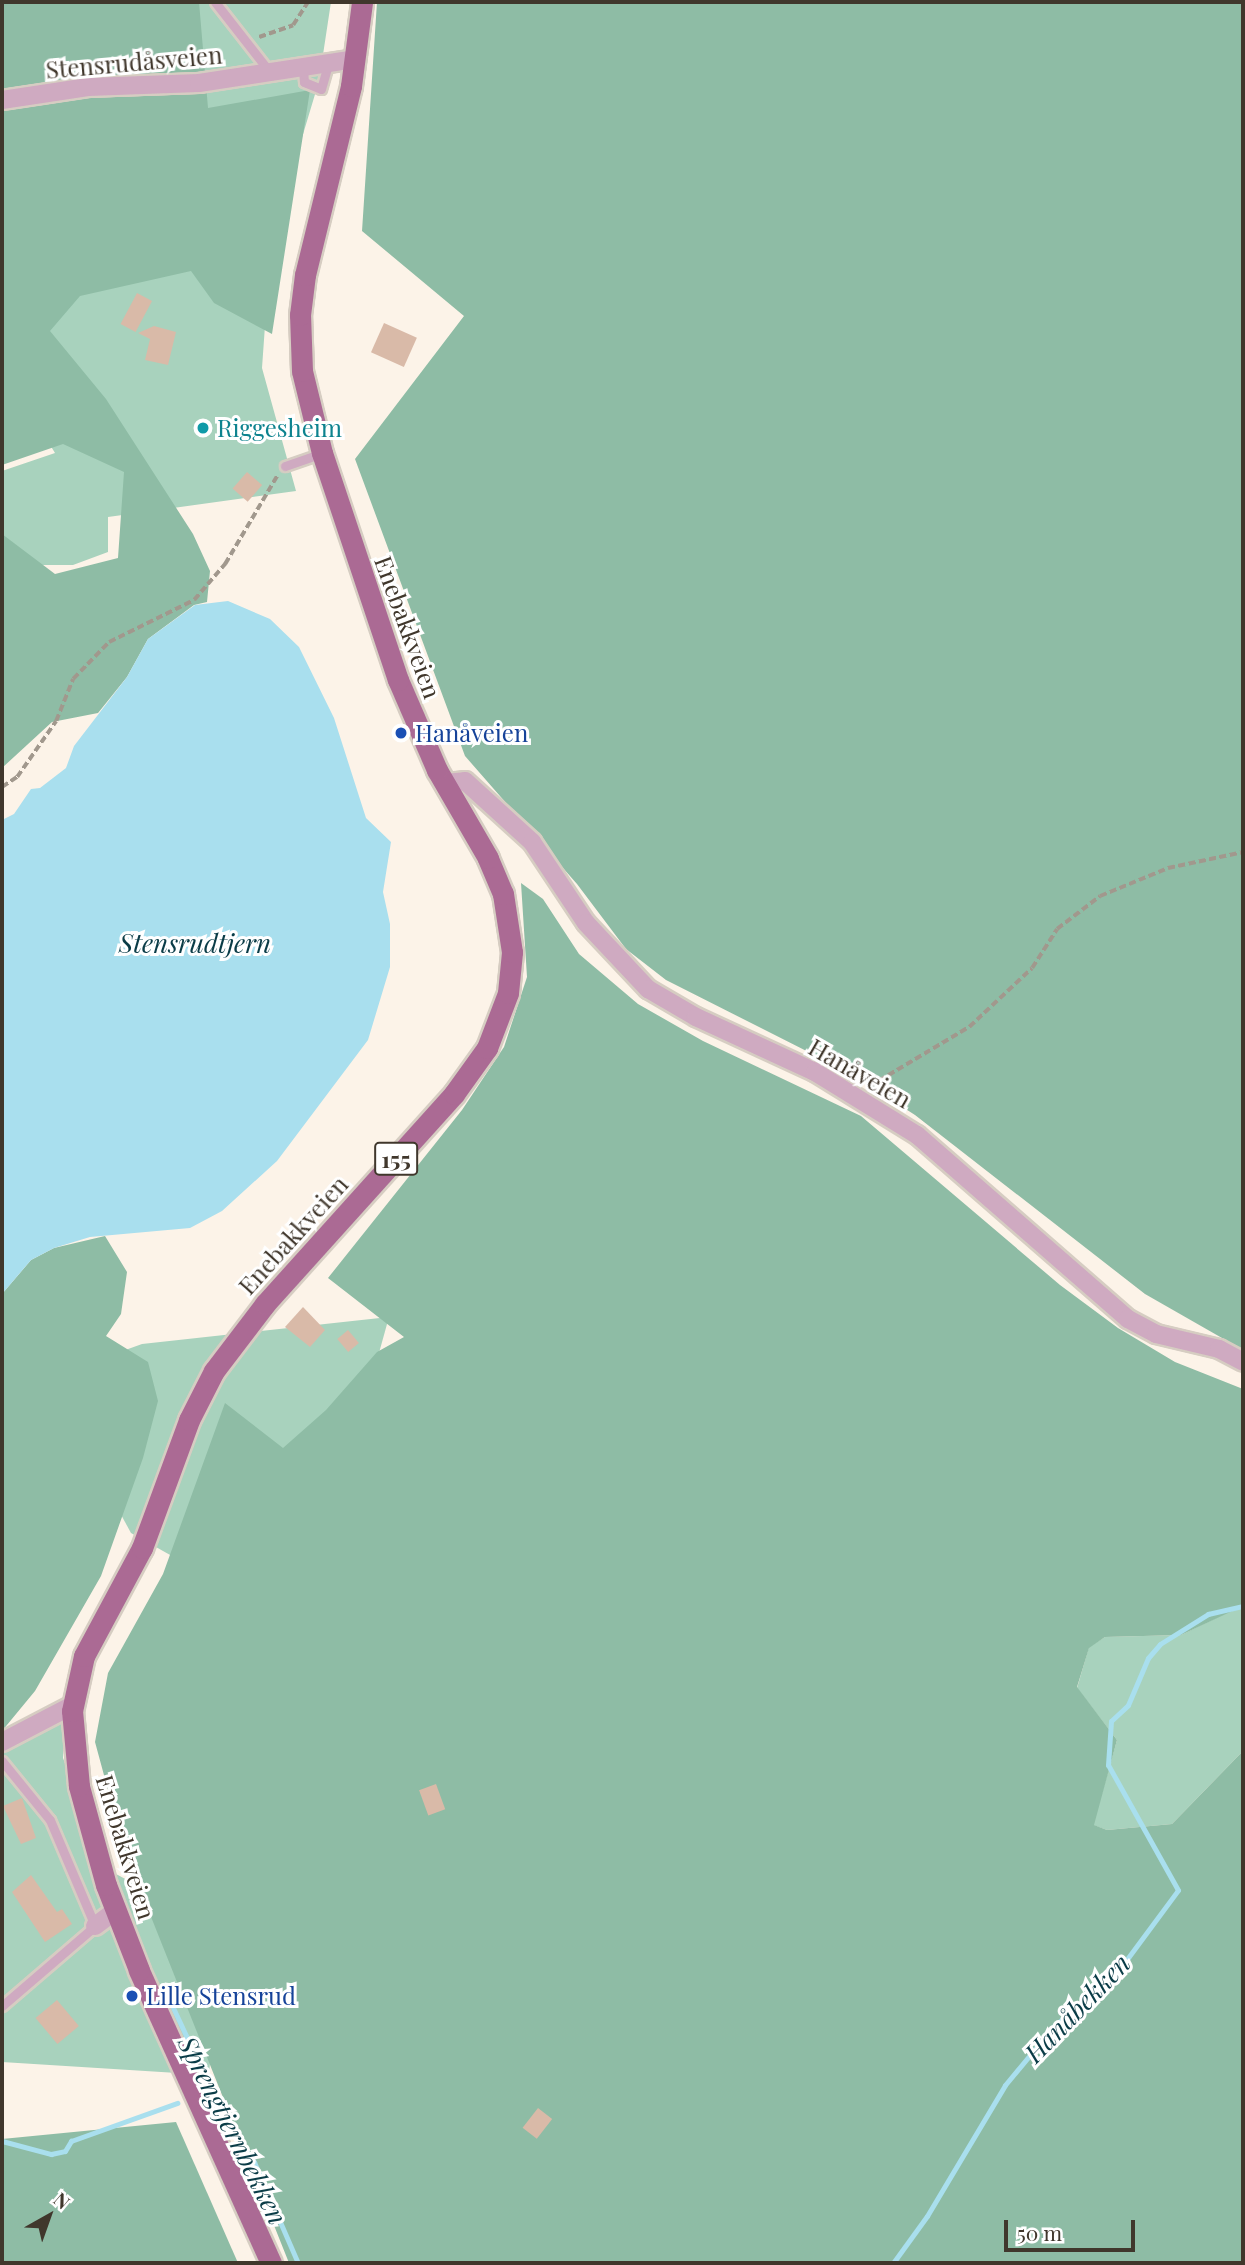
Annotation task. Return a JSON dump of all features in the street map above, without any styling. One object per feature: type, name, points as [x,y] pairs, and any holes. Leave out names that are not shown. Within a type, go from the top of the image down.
[{"type":"main road","name":"Enebakkveien","points":[[271,2263],[116,1911],[79,1786],[73,1705],[84,1656],[137,1559],[184,1430],[214,1371],[265,1304],[454,1094],[495,1032],[511,975],[508,913],[488,858],[444,783],[398,680],[321,453],[306,399],[300,315],[310,248],[356,59],[362,2]]},
{"type":"street","name":"Stensrudåsveien","points":[[2,100],[88,87],[199,83],[356,59]]},
{"type":"street","name":"Hanåveien","points":[[444,783],[465,781],[532,842],[586,923],[648,989],[857,1095],[917,1135],[1128,1320],[1156,1334],[1219,1349],[1243,1362]]},
{"type":"street","points":[[2,1742],[73,1705]]},
{"type":"street","points":[[95,1926],[116,1911]]},
{"type":"lane","name":"Stensrudåsveien","points":[[215,2],[269,71]]},
{"type":"lane","points":[[285,466],[321,453]]},
{"type":"lane","points":[[2,1761],[50,1820],[95,1926],[2,2006]]},
{"type":"path","points":[[234,29],[257,37],[279,33],[293,25],[308,2]]},
{"type":"path","points":[[2,787],[16,777],[56,721],[73,678],[109,642],[194,600],[225,564],[267,487],[285,466]]},
{"type":"path","points":[[857,1095],[969,1027],[1032,968],[1057,929],[1100,896],[1168,868],[1243,852]]},
{"type":"green space","points":[[2,2],[331,2],[319,81],[271,241],[262,368],[296,491],[108,517],[108,552],[73,565],[32,565],[2,543],[2,471],[55,453],[2,366]]},
{"type":"green space","points":[[2,2],[199,2],[208,108],[310,90],[272,334],[214,303],[191,271],[80,296],[50,331],[106,399],[193,534],[210,571],[207,602],[194,605],[148,639],[127,677],[98,713],[52,722],[2,768],[2,534],[55,574],[118,558],[124,472],[63,444],[2,465]]},
{"type":"green space","points":[[377,2],[1243,2],[1243,1350],[1145,1294],[915,1115],[848,1072],[666,980],[626,949],[577,884],[465,756],[355,459],[464,316],[362,231]]},
{"type":"green space","points":[[521,883],[543,899],[579,954],[638,1004],[703,1041],[861,1116],[1060,1285],[1118,1328],[1175,1362],[1243,1389],[1243,1606],[1181,1635],[1105,1637],[1089,1648],[1077,1687],[1117,1740],[1094,1825],[1107,1830],[1172,1824],[1243,1751],[1243,2263],[289,2263],[124,1849],[95,1742],[108,1673],[163,1574],[225,1403],[283,1448],[326,1410],[377,1352],[404,1337],[328,1278],[462,1110],[504,1047],[527,977]]},
{"type":"green space","points":[[105,1236],[127,1272],[121,1314],[106,1336],[148,1362],[158,1401],[143,1458],[101,1576],[35,1691],[2,1731],[2,1294],[31,1260],[54,1248]]},
{"type":"green space","points":[[389,1317],[302,1629],[131,1533],[83,1445],[117,1353],[142,1344]]},
{"type":"green space","points":[[1243,1605],[1243,1751],[1172,1824],[1107,1830],[1093,1825],[1117,1740],[1077,1688],[1089,1647],[1105,1637],[1181,1635]]},
{"type":"green space","points":[[66,1697],[63,1758],[105,1868],[140,1887],[226,1865],[209,2075],[2,2062],[2,1751],[50,1721]]},
{"type":"green space","points":[[176,2122],[238,2263],[2,2263],[2,2139]]},
{"type":"water","name":"Stensrudtjern","points":[[228,601],[270,619],[299,647],[334,718],[366,818],[391,842],[383,892],[390,924],[390,967],[368,1040],[277,1161],[222,1211],[190,1228],[90,1237],[54,1248],[31,1260],[2,1294],[2,820],[14,814],[31,789],[40,788],[66,768],[74,746],[127,677],[148,639],[195,605]]},
{"type":"building","points":[[137,293],[152,301],[136,332],[121,324]]},
{"type":"building","points":[[384,323],[417,338],[404,367],[371,352]]},
{"type":"building","points":[[154,326],[176,332],[168,365],[145,360],[150,339],[138,333]]},
{"type":"building","points":[[247,472],[262,485],[248,502],[233,489]]},
{"type":"building","points":[[303,1307],[325,1330],[310,1347],[285,1327]]},
{"type":"building","points":[[348,1330],[359,1343],[348,1352],[337,1339]]},
{"type":"building","points":[[436,1784],[445,1809],[428,1816],[419,1790]]},
{"type":"building","points":[[22,1798],[36,1838],[21,1844],[3,1806]]},
{"type":"building","points":[[31,1875],[57,1912],[62,1909],[72,1924],[45,1942],[12,1892]]},
{"type":"building","points":[[57,2000],[79,2026],[57,2044],[36,2018]]},
{"type":"building","points":[[538,2108],[552,2119],[537,2139],[523,2128]]},
{"type":"waterway","name":"Hanåbekken","points":[[893,2263],[927,2216],[1005,2085],[1054,2026],[1113,1978],[1178,1890],[1108,1765],[1111,1721],[1128,1705],[1148,1658],[1160,1644],[1208,1614],[1243,1606]]},
{"type":"waterway","name":"Sprengtjernbekken","points":[[168,1997],[225,2119],[254,2162],[298,2263]]},
{"type":"waterway","points":[[2,2141],[51,2154],[65,2151],[71,2141],[177,2103]]},
{"type":"place","name":"Riggesheim","points":[[203,428]]},
{"type":"place","name":"Hanåveien","points":[[401,733]]},
{"type":"place","name":"Lille Stensrud","points":[[132,1996]]}]
